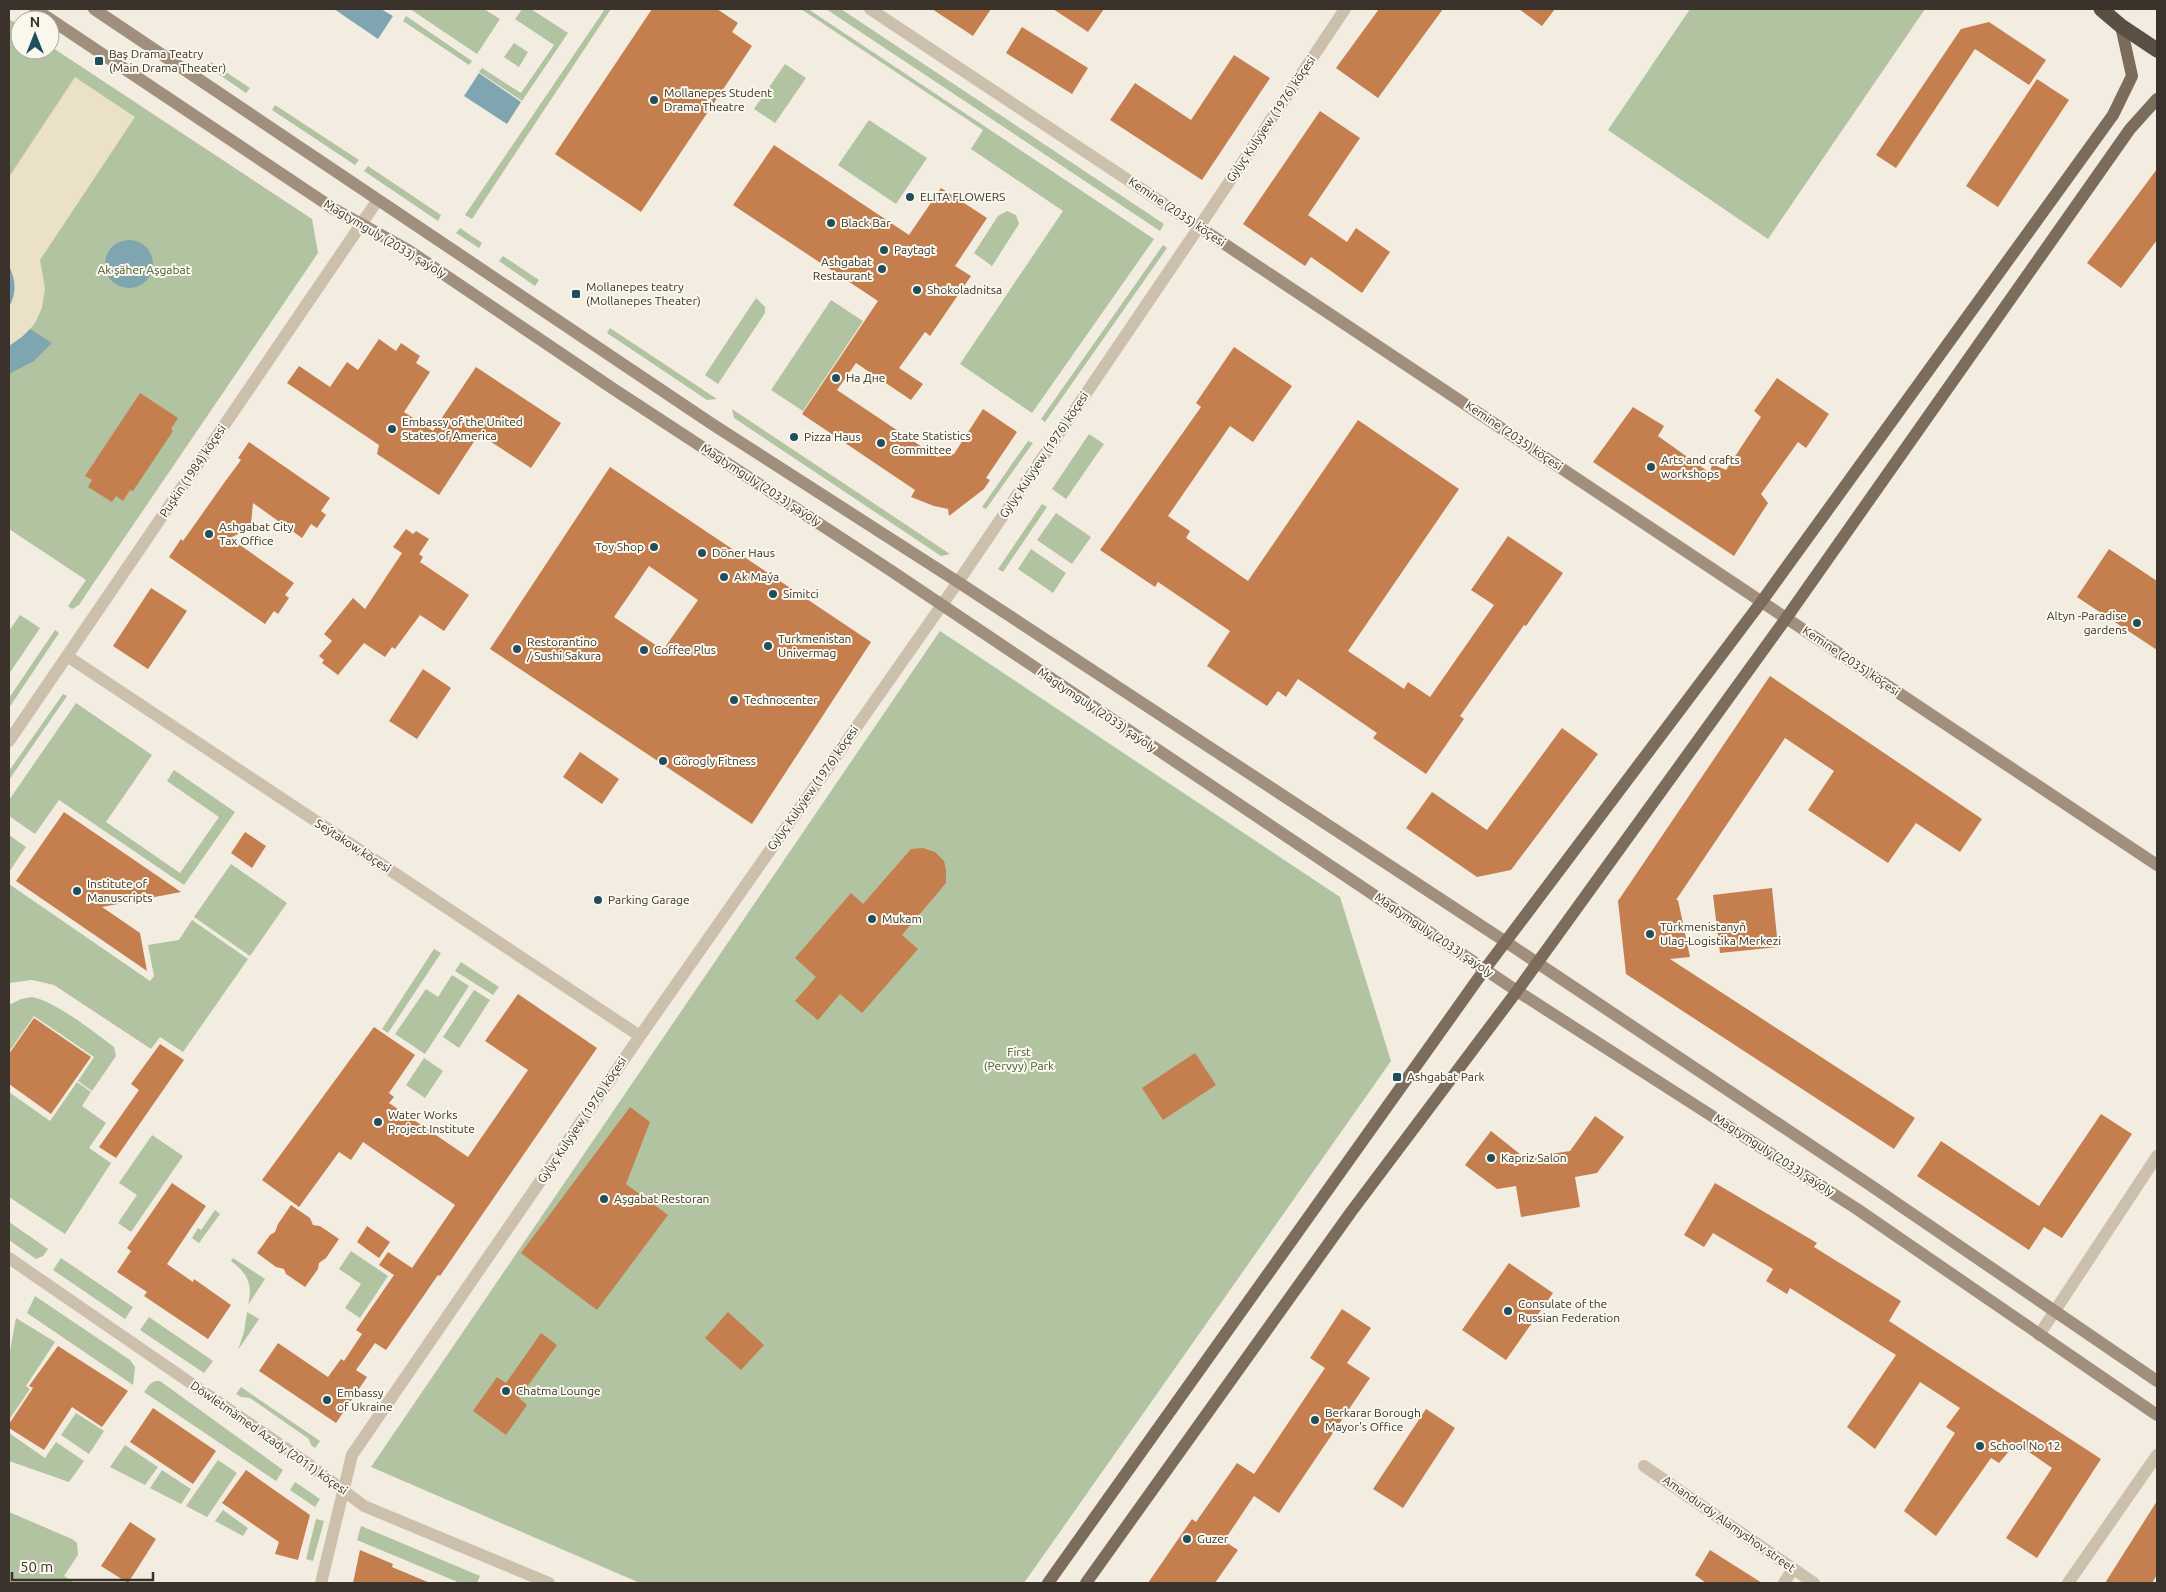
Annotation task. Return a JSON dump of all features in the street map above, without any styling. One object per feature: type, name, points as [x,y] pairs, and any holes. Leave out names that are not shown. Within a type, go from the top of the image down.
[{"type":"highway","points":[[2101,9],[2121,26],[2157,50]]},
{"type":"main road","name":"Magtymguly (2033) şaýoly","points":[[36,9],[334,209],[408,250],[1517,991],[1857,1209],[2157,1415]]},
{"type":"main road","name":"Magtymguly (2033) şaýoly","points":[[94,9],[377,201],[712,424],[958,582],[1506,942],[2157,1381]]},
{"type":"main road","points":[[1048,1583],[1485,969],[1762,601],[2113,115],[2132,76],[2121,26]]},
{"type":"main road","points":[[1086,1583],[1346,1220],[1517,991],[1536,962],[1787,617],[2130,129],[2157,99]]},
{"type":"main road","name":"Kemine (2035) köçesi","points":[[1199,227],[2157,865]]},
{"type":"street","name":"Kemine (2035) köçesi","points":[[870,9],[1199,227]]},
{"type":"street","name":"Gylyç Kulyýew (1976) köçesi","points":[[321,1583],[352,1455],[640,1036],[940,605],[958,582],[1345,9]]},
{"type":"street","name":"Puşkin (1984) köçesi","points":[[9,741],[377,201]]},
{"type":"street","name":"Seýtakow köçesi","points":[[67,656],[640,1036]]},
{"type":"street","points":[[2039,1335],[2157,1156]]},
{"type":"street","name":"Döwletmämed Azady (2011) köçesi","points":[[9,1258],[253,1426],[364,1506],[549,1583]]},
{"type":"street","points":[[2068,1583],[2157,1455]]},
{"type":"street","name":"Amandurdy Alamyshov street","points":[[1644,1466],[1814,1583]]},
{"type":"street","points":[[1784,1583],[1792,1568]]},
{"type":"green space","points":[[410,9],[484,9],[500,19],[477,54]]},
{"type":"green space","points":[[522,9],[531,9],[568,33],[522,101],[479,72],[482,68],[521,93],[554,45],[515,19]]},
{"type":"green space","points":[[605,9],[611,9],[472,219],[465,215]]},
{"type":"green space","points":[[801,9],[808,9],[1154,239],[1032,413],[960,364],[1063,211],[971,149],[983,130]]},
{"type":"green space","points":[[826,9],[841,9],[1164,224],[1160,231]]},
{"type":"green space","points":[[1690,9],[1925,9],[1768,239],[1608,130]]},
{"type":"green space","points":[[406,16],[472,61],[469,65],[403,21]]},
{"type":"green space","name":"Ak şäher Aşgabat","points":[[9,19],[10,60],[60,60],[60,53],[312,219],[318,253],[79,605],[72,609],[68,606],[86,580],[9,529]]},
{"type":"green space","points":[[514,43],[528,52],[519,67],[504,57]]},
{"type":"green space","points":[[211,62],[250,88],[246,93],[208,67]]},
{"type":"green space","points":[[785,64],[806,78],[775,123],[754,109]]},
{"type":"green space","points":[[275,105],[359,160],[355,165],[272,110]]},
{"type":"green space","points":[[869,120],[927,158],[896,204],[838,165]]},
{"type":"green space","points":[[368,166],[441,215],[438,221],[364,171]]},
{"type":"green space","points":[[1007,211],[1016,215],[1019,224],[992,266],[974,253],[998,216]]},
{"type":"green space","points":[[460,228],[482,243],[479,248],[456,233]]},
{"type":"green space","points":[[1163,245],[1167,248],[1045,422],[1041,419]]},
{"type":"green space","points":[[503,256],[539,280],[535,286],[499,261]]},
{"type":"green space","points":[[756,298],[765,307],[765,313],[718,384],[705,375]]},
{"type":"green space","points":[[831,300],[863,321],[803,411],[771,390]]},
{"type":"green space","points":[[610,328],[717,399],[707,400],[607,333]]},
{"type":"green space","points":[[732,409],[950,554],[941,556],[734,418]]},
{"type":"green space","points":[[1089,434],[1104,444],[1066,499],[1052,489]]},
{"type":"green space","points":[[1028,441],[1033,443],[986,509],[982,507]]},
{"type":"green space","points":[[1042,504],[1047,507],[1003,572],[998,569]]},
{"type":"green space","points":[[1056,513],[1091,537],[1072,564],[1037,540]]},
{"type":"green space","points":[[1031,549],[1066,573],[1053,593],[1018,569]]},
{"type":"green space","points":[[20,615],[40,628],[9,674],[9,631]]},
{"type":"green space","points":[[55,630],[59,633],[9,708],[9,698]]},
{"type":"green space","name":"First (Pervyy) Park","points":[[940,631],[1340,897],[1391,1061],[1024,1583],[640,1583],[371,1467]]},
{"type":"green space","points":[[63,694],[67,696],[9,780],[9,771]]},
{"type":"green space","points":[[76,703],[152,755],[106,822],[180,873],[219,817],[167,781],[174,770],[235,812],[184,885],[59,800],[35,834],[9,816],[9,800]]},
{"type":"green space","points":[[9,835],[26,847],[9,872]]},
{"type":"green space","points":[[231,864],[287,903],[250,956],[194,917]]},
{"type":"green space","points":[[9,884],[150,981],[154,976],[148,945],[179,940],[192,920],[248,959],[183,1052],[160,1037],[151,1049],[54,985],[32,980],[9,983]]},
{"type":"green space","points":[[434,949],[441,953],[388,1033],[382,1029]]},
{"type":"green space","points":[[461,962],[499,987],[493,995],[455,971]]},
{"type":"green space","points":[[452,975],[469,986],[425,1054],[395,1034],[426,989],[438,997]]},
{"type":"green space","points":[[474,990],[490,1000],[459,1048],[443,1037]]},
{"type":"green space","points":[[32,997],[52,1004],[114,1047],[116,1056],[92,1091],[78,1081],[94,1057],[34,1016],[9,1052],[9,1005],[21,999]]},
{"type":"green space","points":[[424,1058],[443,1071],[425,1098],[406,1085]]},
{"type":"green space","points":[[77,1082],[91,1092],[82,1106],[106,1123],[89,1148],[111,1163],[65,1234],[9,1197],[9,1092],[50,1121]]},
{"type":"green space","points":[[152,1135],[183,1156],[131,1232],[118,1223],[137,1195],[119,1183]]},
{"type":"green space","points":[[215,1210],[220,1214],[199,1243],[192,1238],[198,1228],[201,1230]]},
{"type":"green space","points":[[9,1222],[48,1249],[43,1256],[36,1259],[9,1240]]},
{"type":"green space","points":[[351,1251],[388,1276],[360,1318],[345,1308],[361,1284],[339,1269]]},
{"type":"green space","points":[[61,1258],[133,1307],[125,1319],[53,1270]]},
{"type":"green space","points":[[233,1258],[265,1279],[248,1305],[250,1291],[248,1280],[242,1270],[231,1261]]},
{"type":"green space","points":[[35,1296],[130,1360],[135,1367],[133,1385],[27,1313]]},
{"type":"green space","points":[[247,1312],[259,1319],[238,1350],[244,1332]]},
{"type":"green space","points":[[149,1317],[213,1361],[204,1373],[140,1330]]},
{"type":"green space","points":[[16,1318],[55,1342],[26,1386],[30,1389],[9,1420],[9,1356]]},
{"type":"green space","points":[[155,1381],[160,1381],[283,1470],[276,1481],[144,1392]]},
{"type":"green space","points":[[241,1387],[320,1441],[315,1448],[311,1445],[309,1439],[250,1398],[241,1397],[236,1394]]},
{"type":"green space","points":[[76,1413],[104,1431],[89,1454],[61,1435]]},
{"type":"green space","points":[[9,1433],[45,1458],[56,1442],[84,1461],[69,1482],[9,1461]]},
{"type":"green space","points":[[125,1445],[158,1467],[145,1485],[110,1467]]},
{"type":"green space","points":[[218,1460],[237,1473],[207,1517],[186,1506]]},
{"type":"green space","points":[[162,1470],[191,1489],[181,1504],[150,1488]]},
{"type":"green space","points":[[295,1482],[320,1499],[315,1507],[290,1490]]},
{"type":"green space","points":[[223,1510],[248,1528],[243,1536],[215,1521]]},
{"type":"green space","points":[[9,1512],[72,1539],[77,1543],[78,1555],[64,1576],[75,1583],[9,1583]]},
{"type":"green space","points":[[316,1519],[324,1521],[313,1561],[306,1559]]},
{"type":"green space","points":[[361,1526],[480,1576],[477,1583],[460,1583],[357,1540]]},
{"type":"shaded area","points":[[75,77],[135,117],[40,260],[45,288],[42,308],[35,323],[26,334],[9,346],[9,177]]},
{"type":"water","points":[[334,9],[381,9],[393,16],[378,39]]},
{"type":"water","points":[[479,73],[521,102],[507,124],[464,96]]},
{"type":"water","points":[[129,240],[138,242],[146,247],[151,255],[153,264],[151,273],[146,281],[138,286],[129,288],[120,286],[112,281],[107,273],[105,264],[107,255],[112,247],[120,242]]},
{"type":"water","points":[[9,266],[15,286],[9,307]]},
{"type":"water","points":[[30,329],[52,343],[34,361],[9,374],[9,346]]},
{"type":"building","name":"Mollanepes Student Drama Theatre","points":[[652,9],[717,9],[738,23],[732,32],[752,46],[641,212],[555,154]]},
{"type":"building","points":[[932,9],[991,9],[973,36]]},
{"type":"building","points":[[1053,9],[1104,9],[1088,32]]},
{"type":"building","points":[[1379,9],[1443,9],[1378,98],[1336,68]]},
{"type":"building","points":[[1519,9],[1555,9],[1542,26]]},
{"type":"building","points":[[1989,22],[2046,60],[2029,85],[1975,49],[1896,168],[1876,155],[1961,29]]},
{"type":"building","points":[[1022,27],[1088,68],[1072,94],[1006,53]]},
{"type":"building","points":[[1234,55],[1270,78],[1202,180],[1110,120],[1135,83],[1191,120]]},
{"type":"building","points":[[2037,79],[2069,100],[1998,207],[1966,186]]},
{"type":"building","points":[[1320,111],[1360,138],[1308,215],[1347,242],[1356,228],[1390,252],[1362,293],[1311,257],[1305,266],[1243,224]]},
{"type":"building","points":[[774,145],[909,235],[941,188],[987,218],[955,266],[971,276],[930,336],[925,332],[899,368],[923,384],[911,400],[856,363],[837,390],[937,457],[954,454],[983,409],[1017,432],[986,478],[990,480],[984,489],[949,516],[948,509],[911,497],[915,490],[802,414],[878,301],[733,205]]},
{"type":"building","points":[[2157,169],[2157,240],[2121,288],[2087,263]]},
{"type":"building","points":[[379,339],[396,351],[401,343],[420,356],[416,363],[430,372],[404,412],[433,431],[476,367],[561,423],[531,468],[479,434],[439,495],[377,454],[379,445],[287,383],[299,366],[330,387],[347,362],[358,370]]},
{"type":"building","points":[[1234,347],[1292,386],[1253,442],[1230,426],[1168,516],[1190,531],[1186,538],[1248,581],[1358,420],[1459,489],[1348,651],[1404,689],[1408,682],[1430,697],[1494,605],[1471,590],[1508,536],[1563,573],[1460,716],[1464,719],[1426,774],[1373,738],[1377,733],[1298,679],[1286,697],[1278,691],[1267,706],[1207,666],[1230,631],[1158,582],[1155,587],[1100,550],[1201,407],[1196,403]]},
{"type":"building","name":"Arts and сrafts workshops","points":[[1777,378],[1829,414],[1806,448],[1798,442],[1761,494],[1768,503],[1734,556],[1593,462],[1633,407],[1664,426],[1658,436],[1710,473],[1712,464],[1726,470],[1761,417],[1754,411]]},
{"type":"building","points":[[140,393],[178,418],[171,429],[173,431],[133,491],[130,490],[123,501],[116,496],[112,502],[88,487],[92,480],[85,476]]},
{"type":"building","name":"Ashgabat City Tax Office","points":[[249,442],[330,498],[321,511],[326,515],[317,528],[311,524],[302,538],[253,503],[251,524],[248,529],[230,538],[294,583],[285,595],[289,598],[278,614],[274,611],[265,624],[169,557],[181,539],[183,541],[241,460],[238,458]]},
{"type":"building","name":"Turkmenistan Univermag","points":[[610,467],[871,642],[752,824],[490,649]],"holes":[[[649,566],[698,600],[663,650],[614,617]]]},
{"type":"building","points":[[406,529],[413,534],[416,531],[429,539],[419,554],[423,557],[420,562],[469,595],[444,631],[420,615],[395,649],[392,647],[385,657],[364,643],[338,675],[322,663],[324,660],[319,656],[332,641],[324,634],[353,598],[365,609],[402,553],[393,547]]},
{"type":"building","name":"Altyn -Paradise gardens","points":[[2109,549],[2157,581],[2157,650],[2077,597]]},
{"type":"building","points":[[151,588],[187,611],[148,669],[113,646]]},
{"type":"building","points":[[423,669],[451,688],[417,739],[389,721]]},
{"type":"building","points":[[1770,676],[1982,819],[1960,852],[1916,823],[1888,863],[1808,810],[1834,771],[1785,738],[1676,900],[1678,900],[1690,957],[1670,959],[1915,1118],[1894,1149],[1626,974],[1618,901]]},
{"type":"building","points":[[1562,728],[1598,754],[1511,870],[1477,877],[1406,828],[1432,792],[1487,830]]},
{"type":"building","points":[[580,752],[619,779],[602,804],[563,777]]},
{"type":"building","name":"Institute of Manuscripts","points":[[64,812],[181,892],[102,907],[140,933],[147,971],[16,881]]},
{"type":"building","points":[[245,832],[266,846],[252,868],[231,853]]},
{"type":"building","name":"Mukam","points":[[923,848],[935,852],[944,861],[946,883],[902,935],[918,949],[862,1013],[840,994],[818,1020],[795,1001],[816,977],[795,958],[851,893],[863,904],[911,849]]},
{"type":"building","points":[[1772,888],[1778,947],[1720,953],[1713,895]]},
{"type":"building","points":[[518,994],[597,1048],[440,1276],[438,1275],[386,1350],[375,1343],[356,1370],[367,1377],[336,1423],[259,1371],[278,1343],[328,1377],[341,1359],[344,1361],[362,1334],[356,1330],[394,1275],[379,1265],[388,1252],[412,1268],[455,1205],[363,1142],[351,1160],[339,1152],[299,1207],[262,1180],[374,1027],[415,1055],[389,1093],[394,1097],[389,1103],[468,1157],[528,1070],[485,1041]]},
{"type":"building","points":[[34,1018],[91,1057],[51,1114],[9,1084],[9,1054]]},
{"type":"building","points":[[160,1044],[184,1060],[116,1158],[99,1147],[139,1090],[131,1084]]},
{"type":"building","points":[[1195,1053],[1216,1085],[1163,1120],[1142,1088]]},
{"type":"building","name":"Aşgabat Restoran","points":[[630,1107],[650,1122],[626,1184],[668,1215],[597,1310],[521,1253]]},
{"type":"building","points":[[2101,1114],[2132,1134],[2062,1238],[2044,1227],[2029,1250],[1917,1176],[1941,1141],[2039,1206]]},
{"type":"building","points":[[1595,1116],[1624,1137],[1597,1173],[1575,1177],[1580,1207],[1521,1217],[1516,1186],[1497,1189],[1465,1165],[1491,1131],[1525,1158],[1570,1151]]},
{"type":"building","points":[[172,1183],[206,1206],[167,1264],[193,1282],[194,1279],[231,1305],[208,1339],[144,1296],[147,1292],[117,1272],[131,1251],[127,1248]]},
{"type":"building","name":"School No 12","points":[[1715,1183],[1817,1243],[1814,1247],[1901,1301],[1889,1321],[2101,1459],[2037,1558],[2006,1538],[2052,1468],[2016,1443],[1999,1463],[1991,1458],[1936,1536],[1904,1511],[1955,1433],[1946,1427],[1960,1408],[1920,1382],[1875,1449],[1847,1427],[1896,1355],[1790,1288],[1787,1294],[1766,1281],[1773,1269],[1713,1233],[1704,1247],[1684,1235]]},
{"type":"building","points":[[291,1205],[310,1218],[313,1225],[320,1226],[339,1239],[326,1258],[319,1263],[318,1269],[305,1287],[286,1274],[284,1269],[276,1267],[257,1253],[270,1235],[275,1232]]},
{"type":"building","points":[[367,1226],[390,1242],[379,1258],[357,1242]]},
{"type":"building","name":"Consulate of the Russian Federation","points":[[1509,1263],[1553,1293],[1506,1360],[1462,1330]]},
{"type":"building","name":"Berkarar Borough Mayor's Office","points":[[1342,1309],[1371,1328],[1347,1363],[1370,1378],[1279,1513],[1254,1496],[1224,1541],[1238,1550],[1215,1583],[1148,1583],[1192,1519],[1196,1522],[1237,1463],[1254,1474],[1325,1368],[1310,1358]]},
{"type":"building","points":[[728,1312],[764,1345],[741,1370],[705,1338]]},
{"type":"building","name":"Chatma Lounge","points":[[541,1333],[557,1345],[519,1398],[527,1405],[506,1435],[473,1411],[497,1377],[506,1383]]},
{"type":"building","points":[[58,1346],[128,1391],[102,1427],[72,1407],[44,1450],[9,1428],[9,1424],[33,1388],[29,1386]]},
{"type":"building","points":[[153,1408],[216,1451],[193,1484],[130,1442]]},
{"type":"building","points":[[1426,1409],[1455,1428],[1403,1508],[1373,1489]]},
{"type":"building","points":[[246,1470],[310,1515],[298,1560],[275,1554],[279,1542],[222,1503]]},
{"type":"building","points":[[2157,1501],[2157,1575],[2152,1583],[2105,1583]]},
{"type":"building","points":[[130,1522],[156,1539],[128,1583],[101,1566]]},
{"type":"building","points":[[360,1550],[393,1564],[392,1567],[430,1583],[353,1583]]},
{"type":"building","points":[[1710,1550],[1762,1583],[1706,1583],[1695,1575]]},
{"type":"place","name":"Baş Drama Teatry (Main Drama Theater)","points":[[99,61]]},
{"type":"place","name":"Mollanepes Student Drama Theatre","points":[[654,100]]},
{"type":"place","name":"ELITA FLOWERS","points":[[910,197]]},
{"type":"place","name":"Black Bar","points":[[831,223]]},
{"type":"place","name":"Paytagt","points":[[884,250]]},
{"type":"place","name":"Ashgabat Restaurant","points":[[882,269]]},
{"type":"place","name":"Shokoladnitsa","points":[[917,290]]},
{"type":"place","name":"Mollanepes teatry (Mollanepes Theater)","points":[[576,294]]},
{"type":"place","name":"На Дне","points":[[836,378]]},
{"type":"place","name":"Embassy of the United States of America","points":[[392,429]]},
{"type":"place","name":"Pizza Haus","points":[[794,437]]},
{"type":"place","name":"State Statistics Committee","points":[[881,443]]},
{"type":"place","name":"Arts and сrafts workshops","points":[[1651,467]]},
{"type":"place","name":"Ashgabat City Tax Office","points":[[209,534]]},
{"type":"place","name":"Toy Shop","points":[[654,547]]},
{"type":"place","name":"Döner Haus","points":[[702,553]]},
{"type":"place","name":"Ak Maýa","points":[[724,577]]},
{"type":"place","name":"Simitci","points":[[773,594]]},
{"type":"place","name":"Altyn -Paradise gardens","points":[[2137,623]]},
{"type":"place","name":"Turkmenistan Univermag","points":[[768,646]]},
{"type":"place","name":"Restorantino / Sushi Sakura","points":[[517,649]]},
{"type":"place","name":"Coffee Plus","points":[[644,650]]},
{"type":"place","name":"Technocenter","points":[[734,700]]},
{"type":"place","name":"Görogly Fitness","points":[[663,761]]},
{"type":"place","name":"Institute of Manuscripts","points":[[77,891]]},
{"type":"place","name":"Parking Garage","points":[[598,900]]},
{"type":"place","name":"Mukam","points":[[872,919]]},
{"type":"place","name":"Türkmenistanyň Ulag-Logistika Merkezi","points":[[1650,934]]},
{"type":"place","name":"Ashgabat Park","points":[[1397,1077]]},
{"type":"place","name":"Water Works Project Institute","points":[[378,1122]]},
{"type":"place","name":"Kapriz Salon","points":[[1491,1158]]},
{"type":"place","name":"Aşgabat Restoran","points":[[604,1199]]},
{"type":"place","name":"Consulate of the Russian Federation","points":[[1508,1311]]},
{"type":"place","name":"Chatma Lounge","points":[[506,1391]]},
{"type":"place","name":"Embassy of Ukraine","points":[[327,1400]]},
{"type":"place","name":"Berkarar Borough Mayor's Office","points":[[1315,1420]]},
{"type":"place","name":"School No 12","points":[[1980,1446]]},
{"type":"place","name":"Guzer","points":[[1187,1539]]}]
